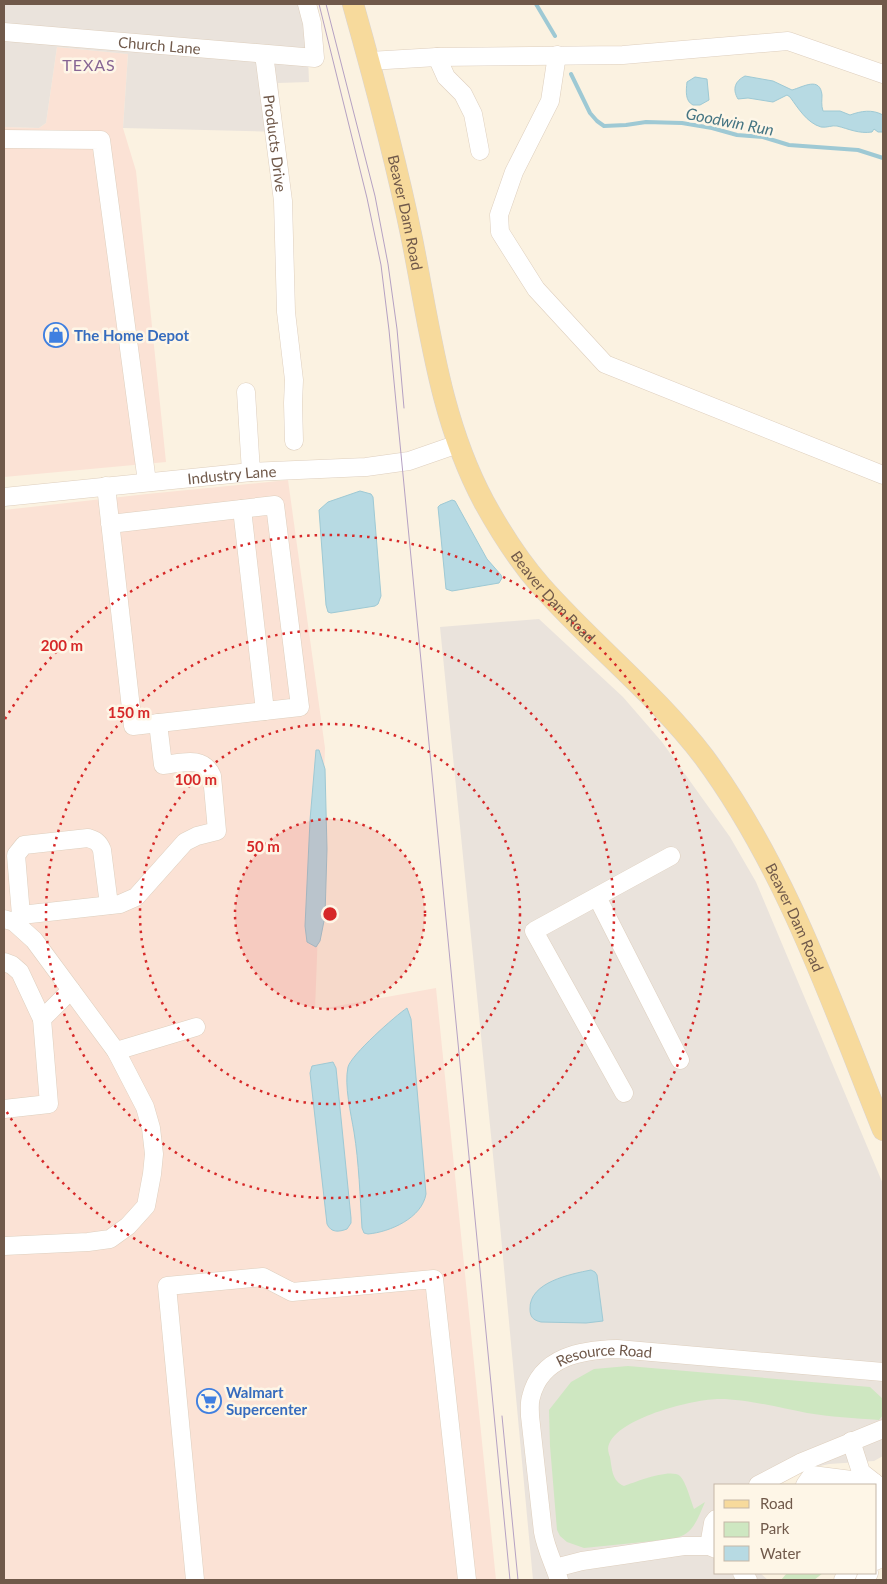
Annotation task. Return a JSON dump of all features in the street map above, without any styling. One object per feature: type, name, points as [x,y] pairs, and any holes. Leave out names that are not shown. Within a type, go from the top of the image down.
[{"type":"main road","name":"Beaver Dam Road","points":[[353,4],[403,194],[440,385],[458,444],[472,478],[499,528],[539,584],[665,710],[704,758],[742,815],[788,898],[883,1130]]},
{"type":"street","name":"Church Lane","points":[[4,32],[315,58],[312,23],[307,4]]},
{"type":"street","points":[[369,61],[437,57],[624,55],[788,41],[879,71],[883,74]]},
{"type":"street","name":"Products Drive","points":[[264,54],[283,201],[286,312],[294,380],[294,441]]},
{"type":"street","points":[[557,55],[550,101],[514,172],[499,215],[500,232],[536,289],[605,364],[883,475]]},
{"type":"street","points":[[437,57],[446,77],[463,94],[473,114],[480,151]]},
{"type":"street","points":[[4,138],[101,140],[147,482]]},
{"type":"street","points":[[246,392],[251,472]]},
{"type":"street","name":"Industry Lane","points":[[4,498],[251,472],[386,465],[423,457],[458,444]]},
{"type":"street","points":[[106,486],[110,524],[115,563],[133,726],[300,707],[275,504],[110,524]]},
{"type":"street","points":[[242,509],[265,711]]},
{"type":"street","points":[[13,918],[120,904],[136,897],[185,842],[196,836],[217,831],[212,776],[208,768],[202,764],[192,762],[163,765],[158,723]]},
{"type":"street","points":[[4,1246],[88,1242],[110,1239],[128,1226],[146,1206],[154,1154],[151,1128],[145,1108],[116,1051],[34,940],[13,918],[16,855],[24,845],[88,838],[95,840],[100,844],[102,850],[109,905]]},
{"type":"street","points":[[624,1093],[534,931],[671,856]]},
{"type":"street","points":[[597,897],[680,1060]]},
{"type":"street","points":[[4,962],[12,965],[20,972],[42,1019],[49,1104],[4,1109]]},
{"type":"street","points":[[42,1019],[71,990]]},
{"type":"street","points":[[116,1051],[196,1027]]},
{"type":"street","points":[[195,1580],[166,1286],[263,1277],[292,1292],[434,1278],[468,1580]]},
{"type":"street","name":"Resource Road","points":[[557,1574],[547,1550],[543,1532],[530,1416],[530,1398],[536,1384],[557,1360],[592,1350],[617,1349],[883,1372]]},
{"type":"street","points":[[760,1484],[802,1462],[883,1429]]},
{"type":"street","points":[[850,1441],[860,1472],[880,1485]]},
{"type":"street","points":[[806,1484],[812,1475],[873,1484]]},
{"type":"street","points":[[877,1511],[882,1521],[878,1536]]},
{"type":"street","points":[[557,1574],[601,1559],[684,1546],[712,1547],[714,1522]]},
{"type":"street","points":[[877,1559],[883,1548]]},
{"type":"shaded area","points":[[4,4],[299,4],[307,31],[309,82],[278,83],[282,132],[123,128],[128,54],[57,47],[46,123],[39,128],[4,127]]},
{"type":"shaded area","points":[[57,47],[128,54],[123,128],[136,171],[166,462],[4,477],[4,127],[39,128],[46,123]]},
{"type":"shaded area","points":[[288,480],[325,748],[315,1010],[436,988],[496,1580],[4,1580],[4,510]]},
{"type":"shaded area","points":[[539,619],[623,697],[662,742],[730,837],[756,882],[883,1184],[883,1456],[874,1461],[829,1464],[807,1469],[775,1484],[714,1484],[714,1574],[761,1574],[768,1580],[533,1580],[500,1225],[440,627]]},
{"type":"green space","points":[[628,1366],[870,1387],[883,1399],[883,1415],[879,1420],[834,1416],[807,1413],[752,1402],[720,1399],[693,1402],[643,1417],[617,1433],[609,1444],[608,1451],[615,1478],[624,1486],[661,1475],[675,1474],[680,1476],[694,1509],[705,1502],[700,1515],[686,1534],[673,1539],[584,1548],[567,1542],[560,1536],[557,1530],[549,1410],[571,1382],[594,1369]]},
{"type":"green space","points":[[786,1574],[822,1574],[814,1580],[781,1580]]},
{"type":"water","points":[[745,76],[773,81],[792,90],[815,84],[821,89],[823,111],[840,111],[850,115],[866,111],[879,113],[883,115],[883,132],[878,132],[874,129],[872,132],[858,132],[835,126],[821,127],[807,119],[787,95],[773,102],[748,98],[738,99],[735,89],[739,80]]},
{"type":"water","points":[[695,77],[707,79],[709,100],[700,105],[690,103],[687,95],[687,82]]},
{"type":"water","points":[[360,491],[371,494],[373,497],[381,596],[378,604],[375,606],[331,613],[328,612],[326,605],[319,510],[328,502]]},
{"type":"water","points":[[452,500],[455,501],[487,559],[501,575],[502,578],[499,583],[452,591],[446,589],[438,507]]},
{"type":"water","points":[[316,750],[319,750],[325,769],[327,849],[325,916],[320,941],[316,947],[307,942],[305,926],[310,820]]},
{"type":"water","points":[[407,1008],[411,1019],[426,1194],[423,1203],[412,1217],[395,1227],[368,1234],[364,1233],[362,1228],[357,1156],[347,1091],[348,1067],[365,1045]]},
{"type":"water","points":[[333,1062],[336,1068],[351,1218],[351,1223],[347,1229],[338,1231],[331,1229],[327,1224],[310,1073],[312,1066]]},
{"type":"water","points":[[591,1270],[597,1275],[603,1321],[586,1323],[541,1322],[532,1318],[530,1309],[536,1292],[563,1277]]},
{"type":"waterway","name":"Goodwin Run","points":[[536,4],[555,36]]},
{"type":"waterway","name":"Goodwin Run","points":[[571,74],[590,113],[604,126],[646,122],[682,123],[712,128],[737,135],[763,137],[789,145],[858,150],[883,158]]},
{"type":"tram line","points":[[319,4],[367,198],[381,265],[389,330],[510,1580]]},
{"type":"tram line","points":[[326,4],[375,196],[388,264],[397,329],[404,408]]},
{"type":"tram line","points":[[502,1416],[518,1580]]},
{"type":"place","name":"The Home Depot","points":[[56,335]]},
{"type":"place","name":"Walmart Supercenter","points":[[209,1401]]},
{"type":"district","name":"TEXAS","points":[[89,64]]}]
